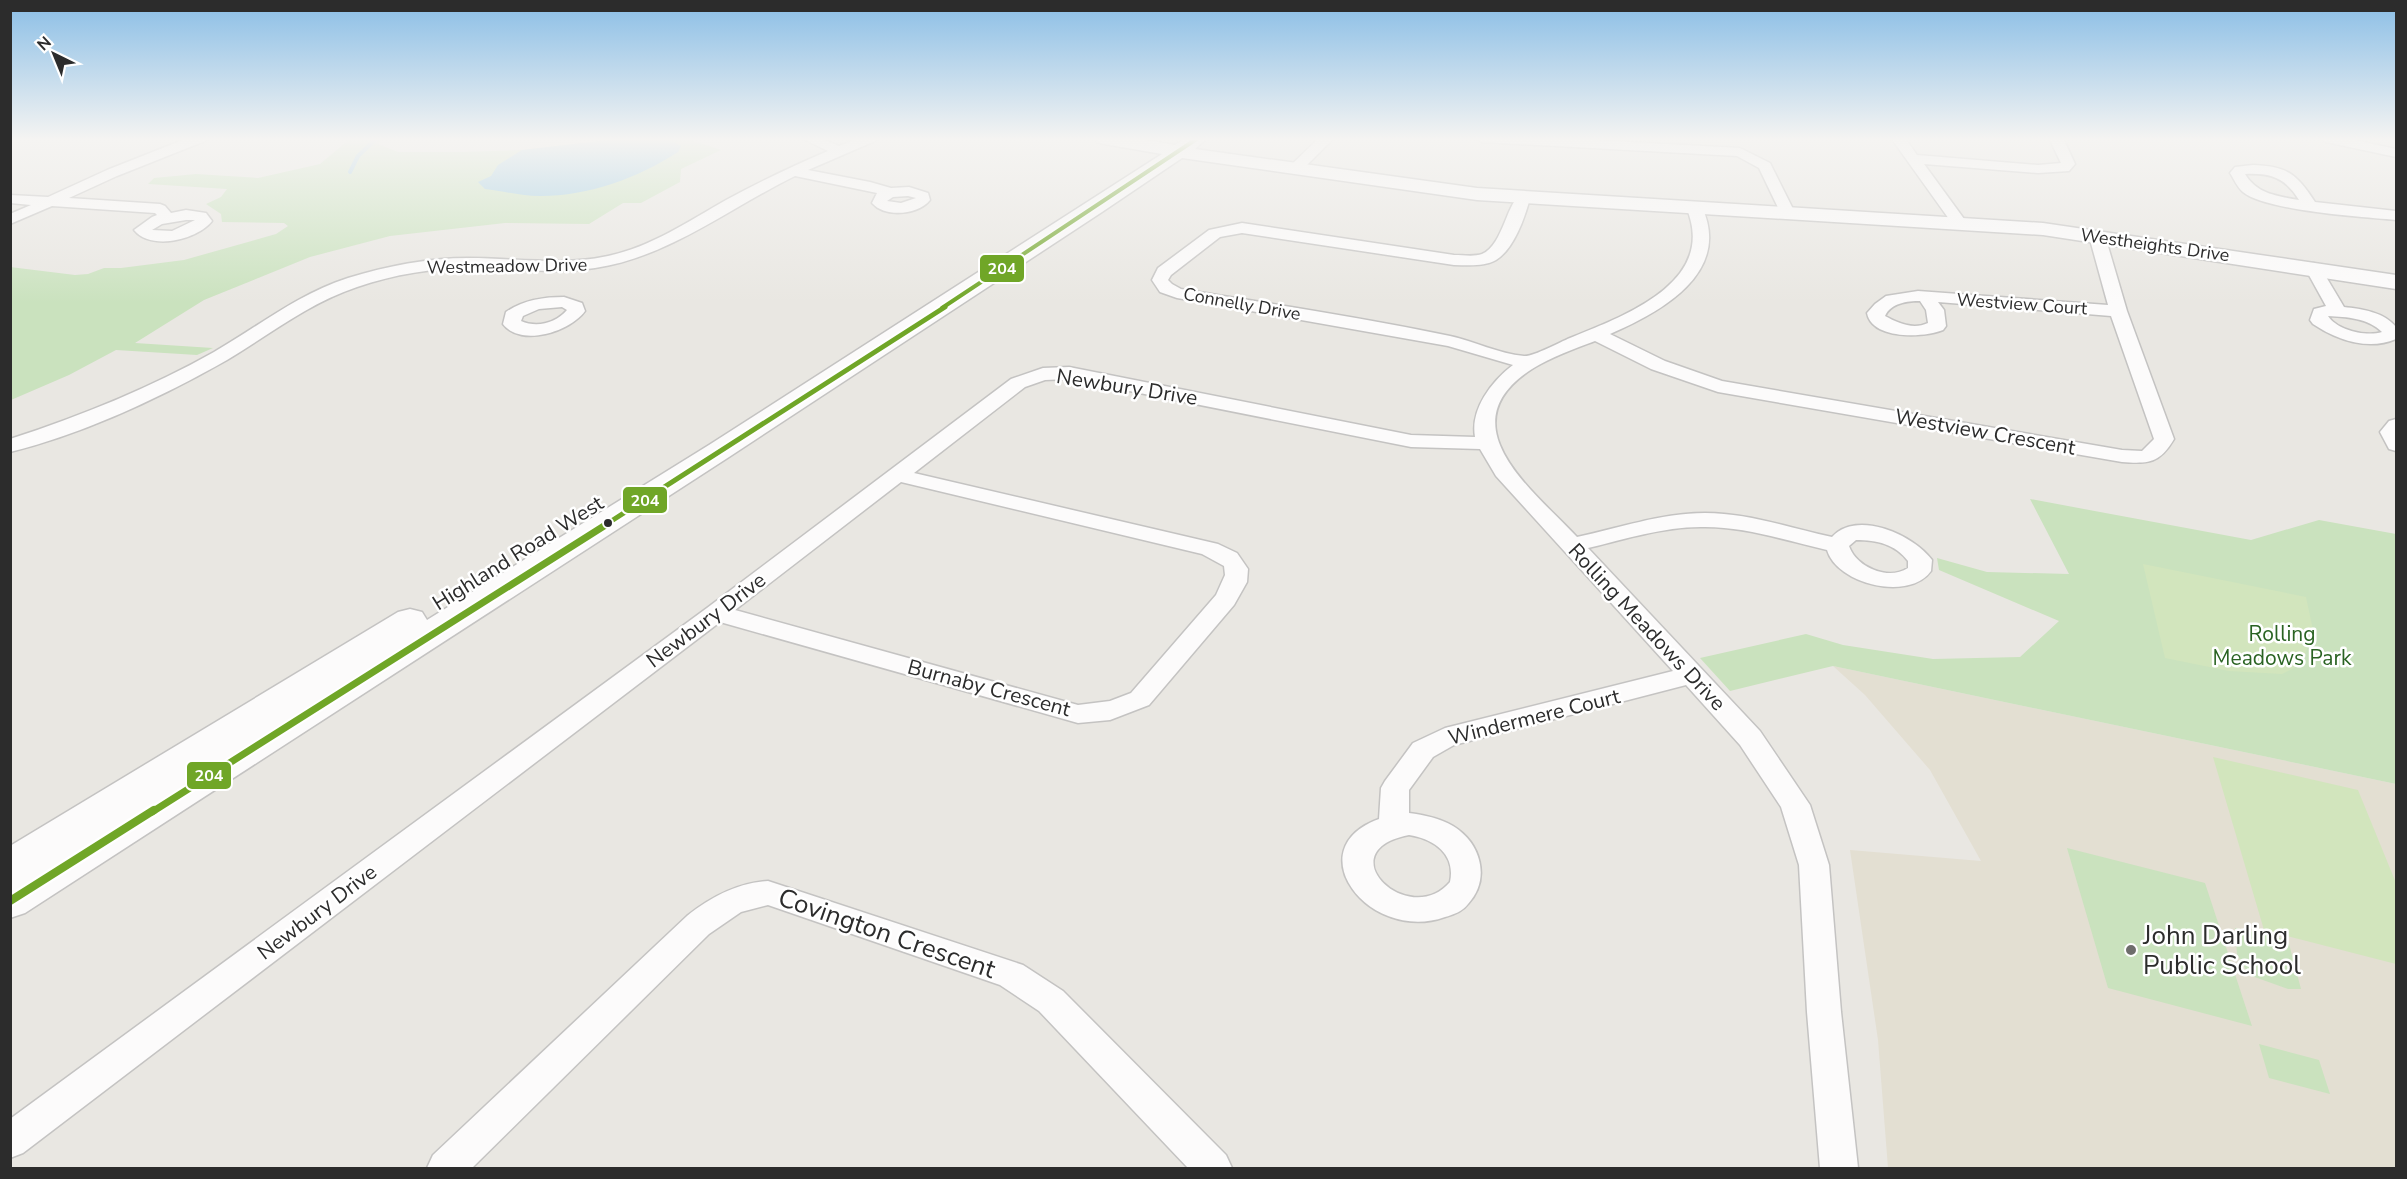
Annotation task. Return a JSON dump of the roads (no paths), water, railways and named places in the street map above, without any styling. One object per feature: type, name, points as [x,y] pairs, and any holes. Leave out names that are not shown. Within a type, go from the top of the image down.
[{"type":"main road","name":"Highland Road West","points":[[10,867],[1097,193]]},
{"type":"main road","name":"Highland Road West","points":[[10,902],[709,457],[1095,208],[1114,193]]},
{"type":"main road","name":"Westheights Drive","points":[[1470,193],[1959,223],[2097,236],[2397,282]]},
{"type":"street","points":[[10,220],[69,193]]},
{"type":"street","name":"Westmeadow Drive","points":[[10,446],[91,417],[181,376],[222,355],[298,305],[360,280],[422,267],[459,263],[581,266],[639,254],[663,244],[750,193]]},
{"type":"street","points":[[1777,193],[1786,213]]},
{"type":"street","points":[[1938,193],[1959,223]]},
{"type":"street","name":"Connelly Drive","points":[[1523,198],[1500,250],[1490,257],[1476,261],[1454,260],[1242,228],[1215,233],[1164,272],[1160,280],[1166,288],[1177,293],[1450,341],[1528,363]]},
{"type":"street","points":[[10,200],[160,209],[167,218]]},
{"type":"street","points":[[2309,204],[2397,216]]},
{"type":"street","points":[[1486,443],[1483,427],[1486,412],[1495,394],[1508,379],[1528,363],[1654,306],[1678,289],[1691,272],[1702,242],[1702,231],[1694,207]]},
{"type":"street","name":"Westview Crescent","points":[[1596,334],[1658,364],[1718,386],[2122,456],[2147,457],[2157,451],[2164,439],[2118,311],[2097,236]]},
{"type":"street","points":[[564,302],[570,294],[581,266]]},
{"type":"street","points":[[2313,268],[2338,311]]},
{"type":"street","name":"Westview Court","points":[[1925,296],[2118,311]]},
{"type":"street","name":"Newbury Drive","points":[[10,1141],[716,613],[1018,383],[1043,374],[1069,373],[1411,441],[1486,443]]},
{"type":"street","points":[[2397,425],[2390,432],[2397,445]]},
{"type":"street","name":"Rolling Meadows Drive","points":[[1486,443],[1504,471],[1750,738],[1795,805],[1814,865],[1824,1012],[1839,1168]]},
{"type":"street","name":"Burnaby Crescent","points":[[716,613],[1078,714],[1095,714],[1128,706],[1140,699],[1237,583],[1239,570],[1234,562],[1224,554],[1210,549],[897,475]]},
{"type":"street","points":[[1571,545],[1676,523],[1705,520],[1734,523],[1837,545]]},
{"type":"street","name":"Windermere Court","points":[[1394,825],[1395,788],[1423,750],[1445,738],[1692,675]]},
{"type":"street","name":"Covington Crescent","points":[[447,1168],[719,907],[738,897],[768,893],[1000,971],[1030,986],[1051,1001],[1213,1168]]},
{"type":"water","points":[[512,193],[577,193],[540,196]]},
{"type":"place","name":"John Darling Public School","points":[[2131,950]]},
{"type":"park label","name":"Rolling Meadows Park","points":[[2282,646]]}]
